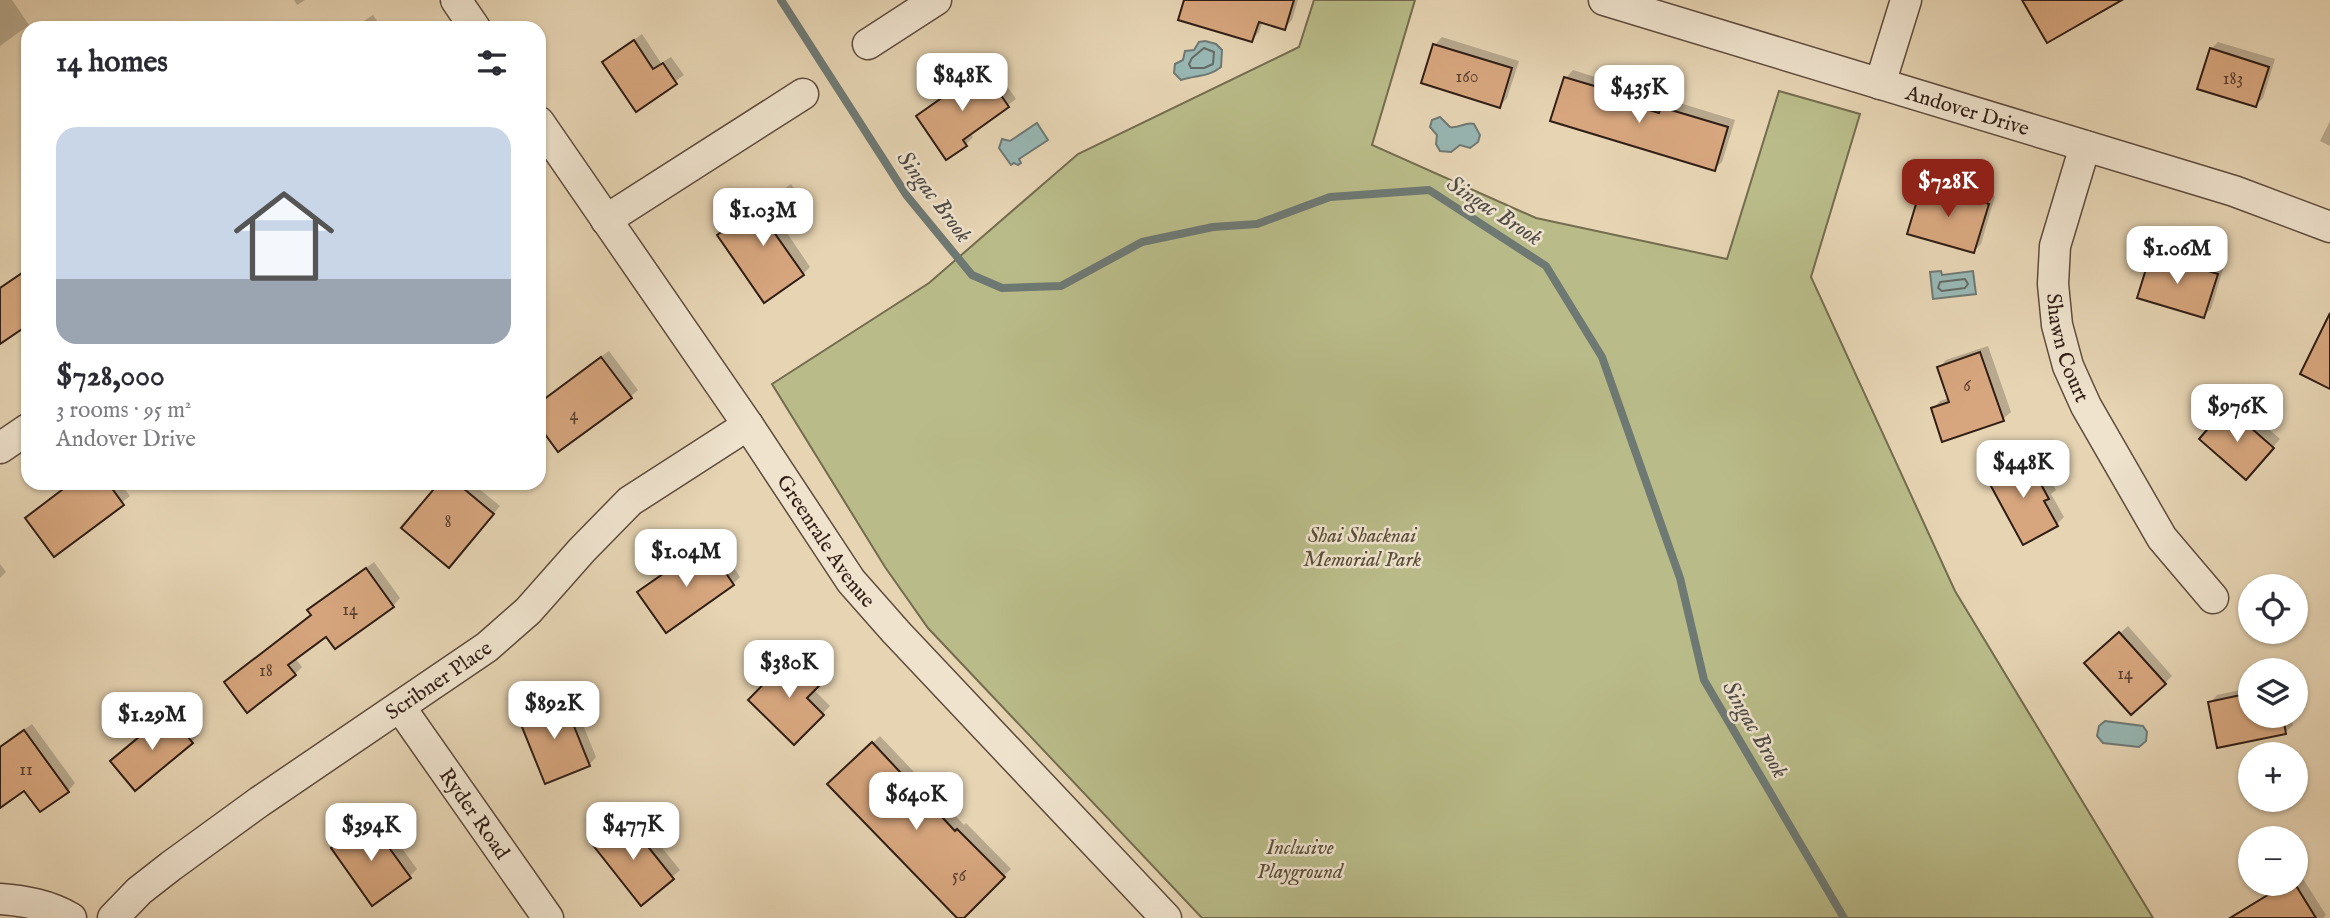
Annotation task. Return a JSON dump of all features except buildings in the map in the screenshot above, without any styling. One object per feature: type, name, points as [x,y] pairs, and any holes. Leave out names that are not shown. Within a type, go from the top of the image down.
[{"type":"street","points":[[456,0],[470,21]]},
{"type":"street","points":[[868,44],[936,0]]},
{"type":"street","name":"Andover Drive","points":[[1604,0],[2234,191],[2330,227]]},
{"type":"street","points":[[1880,84],[1906,0]]},
{"type":"street","points":[[606,220],[803,94]]},
{"type":"street","name":"Greenrale Avenue","points":[[546,132],[748,425],[851,581],[1166,918]]},
{"type":"street","name":"Shawn Court","points":[[2085,146],[2055,246],[2053,284],[2057,325],[2068,366],[2085,405],[2162,538],[2213,598]]},
{"type":"street","name":"Scribner Place","points":[[113,918],[139,891],[259,802],[487,647],[528,611],[582,550],[630,502],[748,425]]},
{"type":"street","points":[[0,448],[21,434]]},
{"type":"street","name":"Ryder Road","points":[[400,707],[548,918]]},
{"type":"street","points":[[0,898],[27,901],[56,909],[71,918]]},
{"type":"green space","name":"Shai Shacknai Memorial Park","points":[[1314,0],[1415,0],[1372,145],[1536,218],[1727,259],[1779,91],[1860,114],[1811,277],[1955,591],[2153,918],[1202,918],[928,628],[885,567],[772,384],[929,283],[1078,154],[1299,47]]},
{"type":"water","points":[[1199,42],[1216,44],[1222,50],[1221,67],[1207,74],[1181,80],[1174,73],[1175,64],[1183,60],[1185,51],[1194,50]]},
{"type":"water","points":[[1440,117],[1450,127],[1474,124],[1480,135],[1478,142],[1470,148],[1460,145],[1451,152],[1440,151],[1436,144],[1437,135],[1430,127],[1432,120]]},
{"type":"water","points":[[1037,123],[1048,140],[1019,159],[1021,163],[1011,165],[999,148],[1002,139],[1010,141]]},
{"type":"water","points":[[1941,271],[1942,275],[1973,271],[1976,294],[1933,299],[1930,272]]},
{"type":"water","points":[[2105,721],[2143,726],[2147,732],[2146,741],[2139,747],[2103,743],[2097,736],[2099,726]]},
{"type":"waterway","name":"Singac Brook","points":[[781,0],[907,196],[972,275],[1002,288],[1061,286],[1142,242],[1213,227],[1257,224],[1330,197],[1429,190],[1546,266],[1602,357],[1680,578],[1704,680],[1844,918]]},
{"type":"park label","name":"Inclusive Playground","points":[[1300,859]]}]
